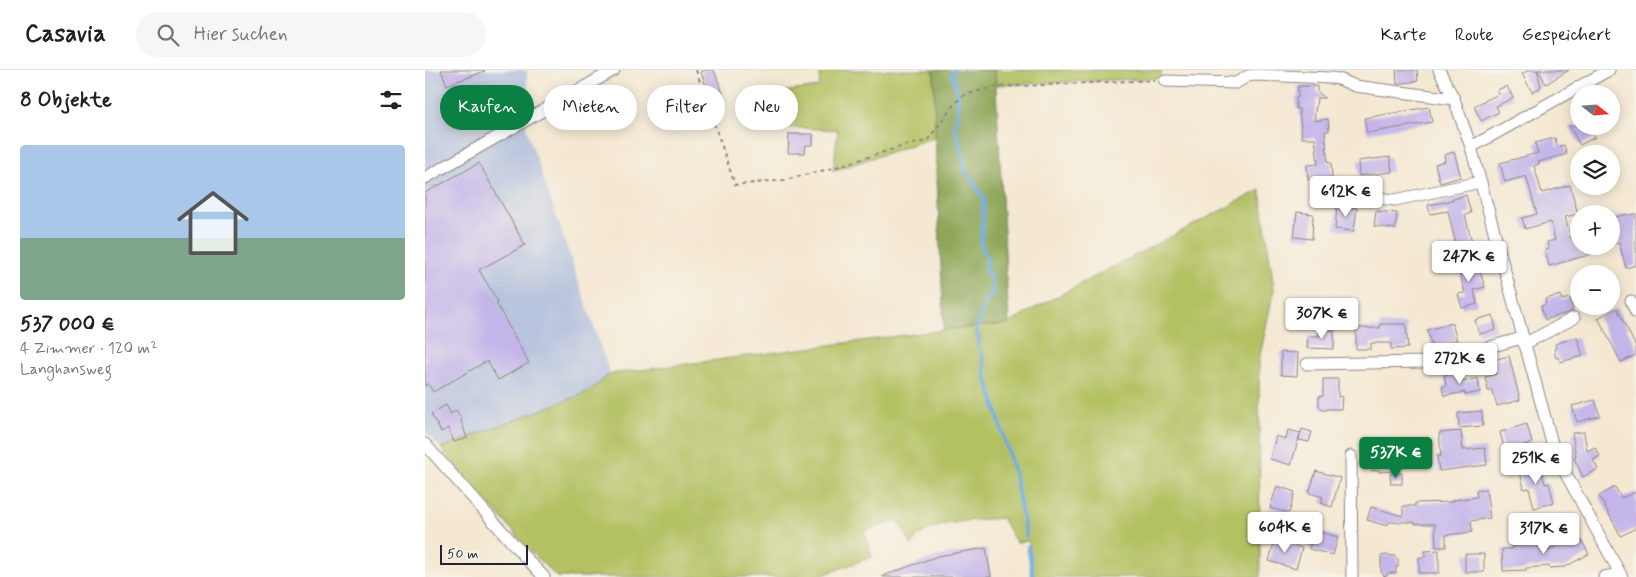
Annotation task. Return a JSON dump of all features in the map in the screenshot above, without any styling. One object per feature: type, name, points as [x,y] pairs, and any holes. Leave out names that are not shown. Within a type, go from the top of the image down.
[{"type":"street","points":[[425,178],[614,70]]},
{"type":"street","points":[[1439,70],[1454,99],[1471,147],[1555,454],[1621,575],[1604,577]]},
{"type":"street","points":[[1471,147],[1609,70]]},
{"type":"street","points":[[1165,81],[1236,83],[1248,76],[1255,75],[1331,78],[1339,79],[1355,86],[1454,99]]},
{"type":"street","points":[[1333,193],[1395,200],[1481,182]]},
{"type":"street","points":[[1631,301],[1636,312]]},
{"type":"street","points":[[1307,364],[1425,362],[1523,341],[1574,318]]},
{"type":"street","points":[[425,444],[544,577]]},
{"type":"street","points":[[1351,456],[1352,577]]},
{"type":"path","points":[[696,70],[735,185],[785,180],[833,168],[903,146],[927,141],[955,103],[964,95],[994,87],[1165,81]]},
{"type":"shaded area","points":[[425,70],[527,70],[527,85],[440,85],[440,130],[527,130],[610,374],[588,392],[441,448],[425,431]]},
{"type":"green space","points":[[820,70],[934,70],[935,137],[833,171],[838,130],[798,128],[798,90],[819,87]]},
{"type":"green space","points":[[934,70],[995,70],[1009,324],[944,330],[935,137]]},
{"type":"green space","points":[[995,70],[1161,70],[1161,78],[996,85]]},
{"type":"green space","points":[[1260,190],[1274,289],[1259,360],[1260,577],[1034,577],[1029,541],[1016,542],[1002,518],[959,522],[937,527],[920,535],[912,545],[898,520],[864,531],[872,557],[817,577],[557,577],[533,554],[441,448],[588,392],[610,374],[944,330],[1009,324],[1033,309]]},
{"type":"building","points":[[441,70],[485,71],[447,85]]},
{"type":"building","points":[[714,70],[720,85],[706,85],[701,72]]},
{"type":"building","points":[[1396,70],[1417,70],[1418,81],[1397,84]]},
{"type":"building","points":[[1529,70],[1537,70],[1541,87],[1532,92],[1522,74]]},
{"type":"building","points":[[1538,70],[1569,70],[1546,84]]},
{"type":"building","points":[[1298,86],[1317,86],[1317,91],[1325,98],[1317,98],[1314,121],[1328,119],[1329,131],[1325,131],[1328,163],[1331,163],[1332,178],[1308,180],[1307,165],[1318,164],[1315,138],[1302,138],[1299,109],[1296,109]]},
{"type":"building","points":[[1507,86],[1513,98],[1496,106],[1499,112],[1481,121],[1474,106],[1499,94],[1497,90]]},
{"type":"building","points":[[1429,107],[1432,122],[1367,133],[1364,118]]},
{"type":"building","points":[[789,134],[813,134],[813,145],[806,145],[805,153],[788,153]]},
{"type":"building","points":[[1574,135],[1594,135],[1595,137],[1580,145]]},
{"type":"building","points":[[1555,138],[1557,147],[1564,145],[1567,154],[1538,162],[1539,164],[1534,166],[1542,193],[1570,185],[1570,195],[1573,195],[1576,205],[1570,205],[1570,216],[1565,217],[1570,234],[1570,255],[1588,255],[1549,266],[1545,250],[1549,249],[1547,242],[1555,240],[1551,222],[1525,229],[1522,218],[1537,214],[1526,176],[1505,182],[1500,163],[1538,153],[1535,143]]},
{"type":"building","points":[[1454,152],[1461,177],[1440,183],[1435,164],[1445,161],[1444,155]]},
{"type":"building","points":[[1390,157],[1392,172],[1359,176],[1358,161]]},
{"type":"building","points":[[479,163],[525,245],[479,270],[498,302],[496,303],[529,363],[498,380],[487,361],[433,392],[428,384],[425,386],[425,193]]},
{"type":"building","points":[[1466,195],[1471,213],[1465,215],[1474,250],[1458,254],[1448,211],[1430,214],[1428,205]]},
{"type":"building","points":[[1337,206],[1357,208],[1354,231],[1335,229]]},
{"type":"building","points":[[1376,211],[1397,213],[1395,229],[1374,226]]},
{"type":"building","points":[[1297,212],[1313,214],[1312,239],[1294,237]]},
{"type":"building","points":[[1636,214],[1636,265],[1626,268],[1620,246],[1620,216]]},
{"type":"building","points":[[1467,257],[1470,271],[1479,268],[1485,287],[1474,290],[1477,304],[1462,308],[1458,294],[1465,293],[1456,260]]},
{"type":"building","points":[[1561,295],[1562,300],[1570,298],[1570,312],[1545,320],[1541,306],[1546,304],[1545,299]]},
{"type":"building","points":[[1620,314],[1636,347],[1636,355],[1621,362],[1598,318],[1604,315]]},
{"type":"building","points":[[1493,315],[1496,330],[1479,334],[1475,320]]},
{"type":"building","points":[[1452,323],[1457,340],[1432,347],[1427,330]]},
{"type":"building","points":[[1380,324],[1406,324],[1408,348],[1391,349],[1391,343],[1371,343],[1371,349],[1356,349],[1356,328],[1380,328]]},
{"type":"building","points":[[1319,330],[1334,330],[1334,349],[1307,348],[1308,336],[1319,336]]},
{"type":"building","points":[[1577,337],[1583,356],[1560,362],[1558,357],[1556,358],[1555,344]]},
{"type":"building","points":[[1281,352],[1298,353],[1297,376],[1281,375]]},
{"type":"building","points":[[1509,356],[1520,400],[1497,406],[1492,390],[1488,391],[1485,377],[1497,374],[1493,360]]},
{"type":"building","points":[[1461,371],[1463,382],[1478,378],[1480,392],[1465,395],[1465,392],[1444,396],[1442,387],[1446,386],[1444,375]]},
{"type":"building","points":[[1323,379],[1338,379],[1338,397],[1342,396],[1341,409],[1327,409],[1324,411],[1319,406],[1319,396],[1323,396]]},
{"type":"building","points":[[1595,400],[1600,416],[1577,422],[1572,406]]},
{"type":"building","points":[[446,405],[451,414],[456,410],[462,420],[467,438],[454,442],[448,428],[441,432],[431,414]]},
{"type":"building","points":[[1482,411],[1483,426],[1459,428],[1458,413]]},
{"type":"building","points":[[1527,424],[1532,443],[1517,447],[1516,444],[1504,448],[1500,432]]},
{"type":"building","points":[[1302,429],[1312,432],[1309,442],[1299,440],[1300,434],[1291,465],[1270,459],[1276,436],[1286,439],[1288,430],[1301,433]]},
{"type":"building","points":[[1461,431],[1463,450],[1485,448],[1487,465],[1439,471],[1437,456],[1441,456],[1439,433]]},
{"type":"building","points":[[1584,432],[1587,451],[1595,447],[1600,456],[1593,460],[1598,469],[1583,477],[1574,458],[1576,457],[1572,433]]},
{"type":"building","points":[[1378,452],[1392,452],[1393,471],[1372,471],[1371,455],[1379,454]]},
{"type":"building","points":[[1527,461],[1528,467],[1540,464],[1545,484],[1549,483],[1554,503],[1534,508],[1529,488],[1524,489],[1518,463]]},
{"type":"building","points":[[1316,471],[1340,478],[1332,507],[1321,503],[1323,497],[1309,493]]},
{"type":"building","points":[[1402,473],[1402,484],[1391,484],[1390,474]]},
{"type":"building","points":[[1277,486],[1295,492],[1289,513],[1270,508]]},
{"type":"building","points":[[1615,487],[1621,498],[1636,492],[1636,528],[1621,536],[1599,496]]},
{"type":"building","points":[[1486,489],[1490,518],[1471,521],[1472,532],[1446,535],[1446,547],[1436,547],[1435,524],[1389,522],[1387,526],[1367,520],[1371,507],[1403,516],[1403,506],[1415,506],[1415,503],[1452,502],[1452,500],[1477,497],[1476,490]]},
{"type":"building","points":[[1314,530],[1338,537],[1333,555],[1309,549]]},
{"type":"building","points":[[1578,534],[1589,554],[1565,567],[1549,568],[1549,566],[1503,571],[1502,549],[1513,549],[1513,546],[1536,543],[1536,546],[1548,545],[1548,551]]},
{"type":"building","points":[[1275,540],[1302,548],[1296,569],[1269,561]]},
{"type":"building","points":[[986,548],[991,577],[883,577],[938,556]]},
{"type":"building","points":[[1439,550],[1439,573],[1419,573],[1419,557],[1425,557],[1425,551]]},
{"type":"building","points":[[1465,554],[1484,554],[1484,572],[1465,572]]},
{"type":"building","points":[[1381,556],[1395,556],[1398,559],[1398,567],[1396,567],[1396,573],[1389,573],[1385,577],[1381,572]]},
{"type":"waterway","points":[[954,70],[952,75],[958,95],[958,113],[955,127],[964,163],[964,172],[973,179],[975,186],[984,198],[981,245],[987,260],[986,272],[991,277],[993,293],[986,298],[976,332],[979,338],[978,347]]},
{"type":"waterway","points":[[981,352],[986,378],[1015,476],[1026,536]]},
{"type":"waterway","points":[[1028,546],[1033,577]]}]
